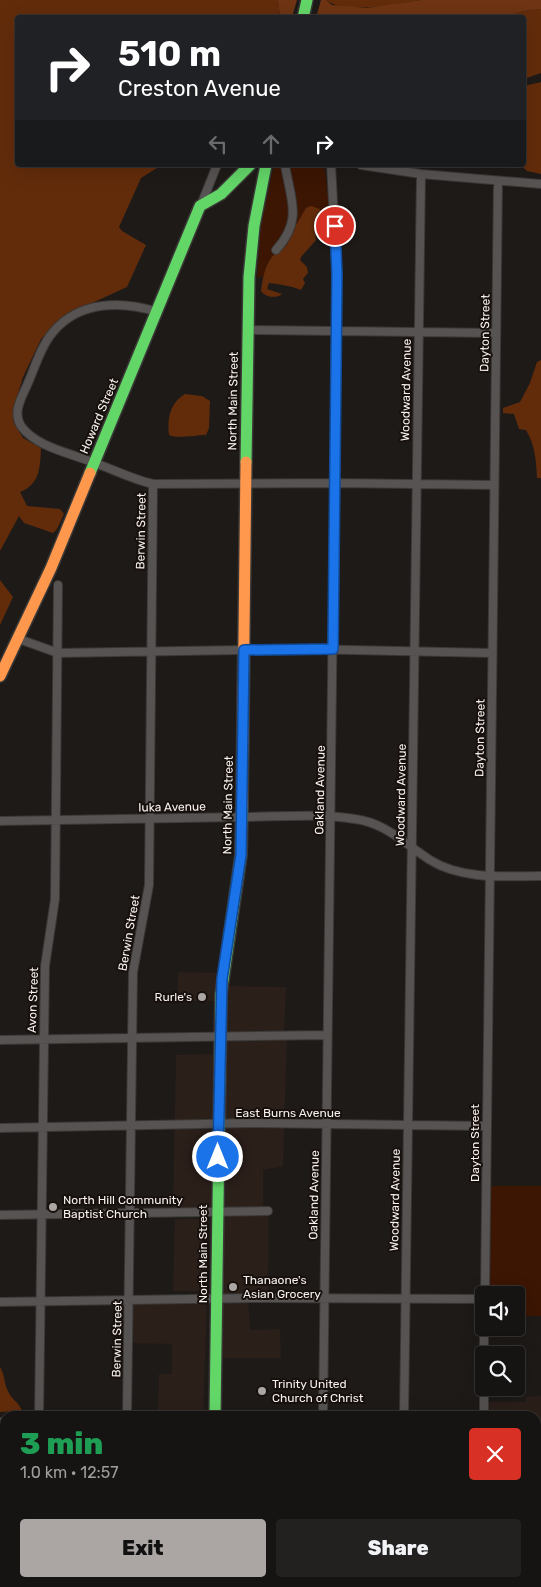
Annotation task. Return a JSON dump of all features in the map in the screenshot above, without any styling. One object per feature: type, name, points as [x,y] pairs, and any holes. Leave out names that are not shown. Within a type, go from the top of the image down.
[{"type":"main road","points":[[304,15],[307,0]]},
{"type":"main road","points":[[200,206],[221,194],[248,167]]},
{"type":"main road","name":"North Main Street","points":[[215,1411],[218,1124],[222,979],[240,870],[242,818],[248,330],[254,226],[266,167]]},
{"type":"main road","name":"Howard Street","points":[[0,676],[51,568],[158,312],[200,206]]},
{"type":"street","name":"Howard Street","points":[[200,206],[216,167]]},
{"type":"street","points":[[276,250],[290,232],[293,222],[285,167]]},
{"type":"street","name":"Oakland Avenue","points":[[323,1411],[326,1035],[333,649],[337,253],[331,167]]},
{"type":"street","points":[[374,167],[421,174],[541,184]]},
{"type":"street","name":"Woodward Avenue","points":[[404,1411],[421,174]]},
{"type":"street","name":"Dayton Street","points":[[485,1286],[498,181]]},
{"type":"street","points":[[158,312],[127,304],[96,306],[80,311],[52,333],[19,405],[17,415],[21,425],[38,440],[130,478],[153,484],[416,483],[494,485]]},
{"type":"street","points":[[248,330],[496,333]]},
{"type":"street","name":"Berwin Street","points":[[127,1411],[131,1037],[134,962],[148,895],[153,484]]},
{"type":"street","name":"Avon Street","points":[[39,1411],[45,966],[55,899],[58,585]]},
{"type":"street","points":[[18,640],[58,653],[333,649],[492,653]]},
{"type":"street","name":"Iuka Avenue","points":[[0,821],[149,818],[330,817],[354,819],[374,824],[395,834],[430,860],[446,868],[461,872],[490,875],[541,876]]},
{"type":"street","points":[[0,1040],[326,1035]]},
{"type":"street","name":"East Burns Avenue","points":[[0,1128],[218,1124],[486,1126]]},
{"type":"street","points":[[0,1215],[268,1211]]},
{"type":"street","points":[[0,1302],[325,1298],[475,1300]]},
{"type":"street","points":[[484,1396],[484,1411]]},
{"type":"shaded area","points":[[0,0],[278,0],[280,15],[15,15],[15,167],[157,168],[141,178],[119,227],[122,231],[146,245],[127,287],[68,314],[41,339],[23,377],[13,410],[13,421],[23,438],[41,448],[38,474],[32,485],[20,492],[27,506],[60,509],[64,514],[53,533],[24,523],[19,516],[0,551]]},
{"type":"shaded area","points":[[278,0],[326,0],[332,5],[366,8],[421,0],[541,0],[541,9],[510,15],[280,15]]},
{"type":"shaded area","points":[[326,0],[421,0],[359,8],[335,5]]},
{"type":"shaded area","points":[[541,9],[541,73],[526,78],[526,15],[510,15]]},
{"type":"shaded area","points":[[541,82],[541,174],[527,171],[523,167],[526,167],[526,86]]},
{"type":"shaded area","points":[[274,167],[323,167],[325,171],[330,226],[322,221],[321,213],[300,219],[286,246],[268,263],[264,276],[257,278],[261,225]]},
{"type":"shaded area","points":[[311,206],[320,209],[322,221],[327,223],[330,230],[329,232],[315,232],[316,240],[301,257],[300,260],[307,267],[308,273],[303,279],[305,283],[301,290],[269,283],[267,289],[282,294],[274,297],[265,295],[261,291],[268,264],[280,249],[287,245],[293,230],[306,208]]},
{"type":"shaded area","points":[[541,360],[541,478],[537,478],[534,453],[529,436],[526,430],[519,429],[514,414],[503,413],[503,408],[520,402],[530,383],[537,362]]},
{"type":"shaded area","points":[[185,394],[202,396],[210,401],[209,428],[206,435],[181,437],[169,435],[171,411],[176,402]]},
{"type":"shaded area","points":[[0,580],[13,597],[0,625]]},
{"type":"shaded area","points":[[178,972],[223,973],[221,1001],[178,1001]]},
{"type":"shaded area","points":[[223,986],[286,987],[284,1034],[221,1035]]},
{"type":"shaded area","points":[[220,1036],[287,1036],[283,1166],[263,1170],[263,1207],[269,1208],[268,1298],[248,1298],[250,1330],[280,1329],[281,1358],[216,1358],[217,1211],[173,1213],[176,1055],[219,1054]]},
{"type":"shaded area","points":[[491,1186],[541,1186],[541,1316],[525,1316],[525,1286],[490,1286]]},
{"type":"shaded area","points":[[175,1219],[201,1219],[203,1227],[202,1289],[199,1291],[173,1291]]},
{"type":"shaded area","points":[[201,1301],[207,1307],[203,1411],[158,1411],[159,1374],[172,1374],[172,1344],[131,1343],[132,1305],[134,1303]]},
{"type":"shaded area","points":[[0,1367],[9,1394],[22,1411],[0,1411]]},
{"type":"shaded area","points":[[541,1396],[541,1411],[487,1411],[487,1402],[526,1402],[526,1397]]},
{"type":"pier","points":[[297,0],[321,0],[317,15],[293,15]]},
{"type":"traffic: fast","points":[[304,15],[307,0]]},
{"type":"traffic: fast","points":[[90,473],[200,206],[221,194],[248,167]]},
{"type":"traffic: fast","points":[[246,462],[249,277],[254,226],[266,167]]},
{"type":"traffic: fast","points":[[215,1411],[221,994],[241,855],[242,806]]},
{"type":"traffic: slow","points":[[242,806],[246,462]]},
{"type":"traffic: slow","points":[[0,676],[51,568],[90,473]]},
{"type":"place","name":"Rurle's","points":[[202,997]]},
{"type":"place","name":"North Hill Community Baptist Church","points":[[53,1207]]},
{"type":"place","name":"Thanaone's Asian Grocery","points":[[233,1287]]},
{"type":"place","name":"Trinity United Church of Christ","points":[[262,1391]]},
{"type":"route","points":[[218,1157],[222,979],[241,855],[244,650],[333,649],[337,274],[335,226]]}]
